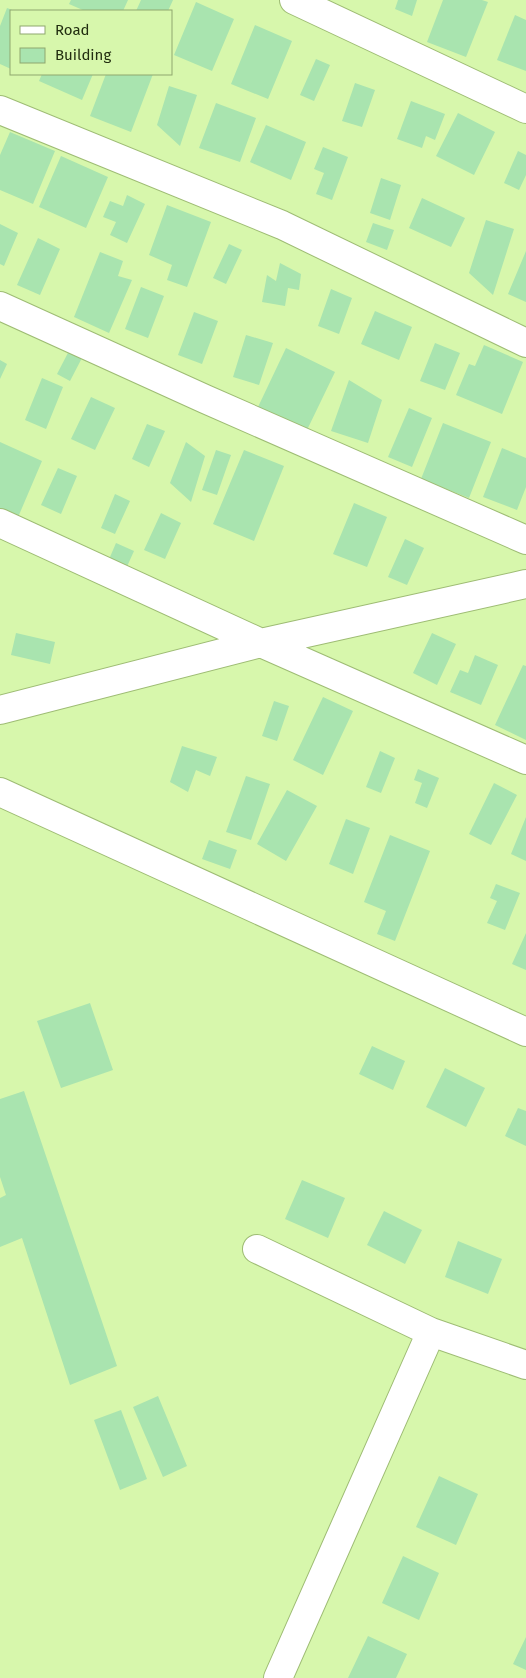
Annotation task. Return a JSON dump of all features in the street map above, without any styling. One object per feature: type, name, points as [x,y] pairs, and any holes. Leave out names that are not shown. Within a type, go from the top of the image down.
[{"type":"street","points":[[294,0],[526,109]]},
{"type":"street","points":[[0,110],[282,225],[526,343]]},
{"type":"street","points":[[0,306],[205,399],[526,540]]},
{"type":"street","points":[[0,522],[261,643],[526,760]]},
{"type":"street","points":[[0,710],[261,643],[526,584]]},
{"type":"street","points":[[0,792],[526,1032]]},
{"type":"street","points":[[257,1249],[430,1332],[526,1365]]},
{"type":"street","points":[[278,1678],[430,1332]]},
{"type":"building","points":[[71,0],[128,0],[123,10],[83,10],[69,4]]},
{"type":"building","points":[[141,0],[173,0],[168,10],[136,10]]},
{"type":"building","points":[[398,0],[417,0],[412,16],[395,9]]},
{"type":"building","points":[[443,0],[482,0],[488,2],[466,57],[427,42]]},
{"type":"building","points":[[196,2],[234,19],[212,71],[174,55]]},
{"type":"building","points":[[7,8],[12,10],[10,10],[10,69],[0,64],[0,26]]},
{"type":"building","points":[[515,15],[526,20],[526,71],[497,60]]},
{"type":"building","points":[[255,25],[292,41],[268,99],[231,84]]},
{"type":"building","points":[[316,59],[330,65],[314,101],[300,95]]},
{"type":"building","points":[[42,75],[93,75],[82,100],[39,81]]},
{"type":"building","points":[[106,75],[153,75],[131,132],[90,116]]},
{"type":"building","points":[[355,83],[375,90],[362,127],[342,121]]},
{"type":"building","points":[[169,86],[197,95],[180,146],[157,125]]},
{"type":"building","points":[[411,101],[445,114],[435,140],[426,136],[422,148],[397,139]]},
{"type":"building","points":[[216,103],[256,118],[240,162],[199,148]]},
{"type":"building","points":[[458,113],[495,132],[474,175],[436,156]]},
{"type":"building","points":[[266,125],[306,142],[291,180],[250,162]]},
{"type":"building","points":[[10,132],[55,151],[33,204],[0,190],[0,155]]},
{"type":"building","points":[[323,147],[348,157],[332,200],[316,194],[324,173],[314,169]]},
{"type":"building","points":[[518,151],[526,155],[526,175],[519,190],[504,183]]},
{"type":"building","points":[[61,156],[108,177],[86,228],[39,207]]},
{"type":"building","points":[[381,178],[401,185],[390,220],[370,213]]},
{"type":"building","points":[[127,195],[145,204],[127,243],[110,235],[116,222],[103,217],[110,201],[123,206]]},
{"type":"building","points":[[422,198],[465,218],[451,247],[409,228]]},
{"type":"building","points":[[167,205],[211,222],[187,287],[167,280],[172,265],[149,255]]},
{"type":"building","points":[[486,220],[514,229],[493,295],[469,273]]},
{"type":"building","points":[[373,223],[394,230],[387,250],[366,242]]},
{"type":"building","points":[[0,224],[18,233],[4,266],[0,264]]},
{"type":"building","points":[[38,238],[60,249],[40,295],[17,285]]},
{"type":"building","points":[[229,244],[242,250],[226,284],[213,278]]},
{"type":"building","points":[[526,251],[526,302],[508,294]]},
{"type":"building","points":[[100,252],[123,261],[118,276],[132,280],[109,333],[74,317]]},
{"type":"building","points":[[280,263],[301,274],[299,290],[288,288],[285,306],[262,302],[267,275],[276,281]]},
{"type":"building","points":[[141,287],[164,296],[148,338],[125,329]]},
{"type":"building","points":[[331,289],[352,298],[339,334],[318,326]]},
{"type":"building","points":[[375,311],[412,327],[399,360],[361,344]]},
{"type":"building","points":[[194,312],[218,321],[202,364],[178,355]]},
{"type":"building","points":[[246,335],[273,343],[259,385],[233,377]]},
{"type":"building","points":[[435,343],[460,353],[445,390],[420,381]]},
{"type":"building","points":[[484,345],[523,362],[502,414],[456,395],[469,364],[475,366]]},
{"type":"building","points":[[286,348],[335,372],[307,430],[258,407]]},
{"type":"building","points":[[70,349],[83,356],[70,381],[57,374]]},
{"type":"building","points":[[0,360],[7,364],[0,379]]},
{"type":"building","points":[[42,378],[63,387],[46,429],[25,420]]},
{"type":"building","points":[[349,380],[382,400],[368,443],[331,431]]},
{"type":"building","points":[[91,397],[115,408],[95,450],[71,439]]},
{"type":"building","points":[[409,408],[432,418],[412,467],[388,457]]},
{"type":"building","points":[[443,423],[491,442],[469,498],[421,479]]},
{"type":"building","points":[[147,424],[165,431],[149,467],[132,459]]},
{"type":"building","points":[[0,442],[42,461],[16,522],[0,515]]},
{"type":"building","points":[[186,442],[205,456],[191,502],[170,483]]},
{"type":"building","points":[[502,448],[526,458],[526,487],[517,510],[483,497]]},
{"type":"building","points":[[216,450],[231,455],[217,495],[202,490]]},
{"type":"building","points":[[244,450],[284,466],[254,541],[213,524]]},
{"type":"building","points":[[58,468],[77,476],[61,514],[41,505]]},
{"type":"building","points":[[115,494],[130,501],[115,534],[101,528]]},
{"type":"building","points":[[354,503],[387,517],[367,567],[333,554]]},
{"type":"building","points":[[161,513],[181,523],[165,559],[144,550]]},
{"type":"building","points":[[405,539],[424,548],[407,585],[388,577]]},
{"type":"building","points":[[116,543],[134,551],[125,571],[107,564]]},
{"type":"building","points":[[16,633],[55,642],[50,664],[11,655]]},
{"type":"building","points":[[432,633],[456,644],[437,685],[413,673]]},
{"type":"building","points":[[475,655],[498,665],[481,705],[450,692],[460,670],[468,673]]},
{"type":"building","points":[[523,665],[526,666],[526,740],[495,725]]},
{"type":"building","points":[[323,697],[353,711],[323,775],[293,760]]},
{"type":"building","points":[[274,701],[289,706],[277,741],[262,736]]},
{"type":"building","points":[[182,746],[217,757],[210,776],[196,770],[188,792],[170,782]]},
{"type":"building","points":[[380,751],[395,758],[381,793],[366,787]]},
{"type":"building","points":[[418,769],[439,778],[427,808],[415,803],[422,783],[414,780]]},
{"type":"building","points":[[246,776],[270,784],[251,840],[226,832]]},
{"type":"building","points":[[494,783],[517,795],[491,845],[469,834]]},
{"type":"building","points":[[287,790],[317,806],[286,861],[257,844]]},
{"type":"building","points":[[526,817],[526,861],[511,854]]},
{"type":"building","points":[[346,819],[370,828],[353,874],[329,864]]},
{"type":"building","points":[[390,835],[430,851],[395,941],[377,934],[386,911],[364,902]]},
{"type":"building","points":[[209,840],[237,850],[230,869],[202,859]]},
{"type":"building","points":[[496,884],[520,893],[505,930],[487,923],[497,901],[490,898]]},
{"type":"building","points":[[526,933],[526,970],[512,964]]},
{"type":"building","points":[[90,1003],[113,1070],[61,1088],[37,1021]]},
{"type":"building","points":[[372,1046],[405,1061],[393,1090],[359,1074]]},
{"type":"building","points":[[445,1068],[485,1088],[466,1127],[426,1107]]},
{"type":"building","points":[[24,1091],[117,1366],[70,1385],[22,1238],[0,1247],[0,1198],[6,1195],[0,1177],[0,1099]]},
{"type":"building","points":[[518,1108],[526,1111],[526,1146],[505,1136]]},
{"type":"building","points":[[302,1180],[345,1198],[328,1238],[285,1219]]},
{"type":"building","points":[[384,1211],[422,1230],[405,1264],[367,1245]]},
{"type":"building","points":[[458,1241],[502,1259],[488,1294],[445,1277]]},
{"type":"building","points":[[158,1396],[187,1466],[163,1477],[133,1407]]},
{"type":"building","points":[[121,1410],[147,1479],[120,1490],[94,1420]]},
{"type":"building","points":[[439,1476],[478,1494],[456,1545],[416,1527]]},
{"type":"building","points":[[403,1556],[439,1573],[419,1620],[382,1603]]},
{"type":"building","points":[[368,1636],[407,1654],[396,1678],[348,1678]]},
{"type":"building","points":[[526,1637],[526,1670],[513,1664]]}]
